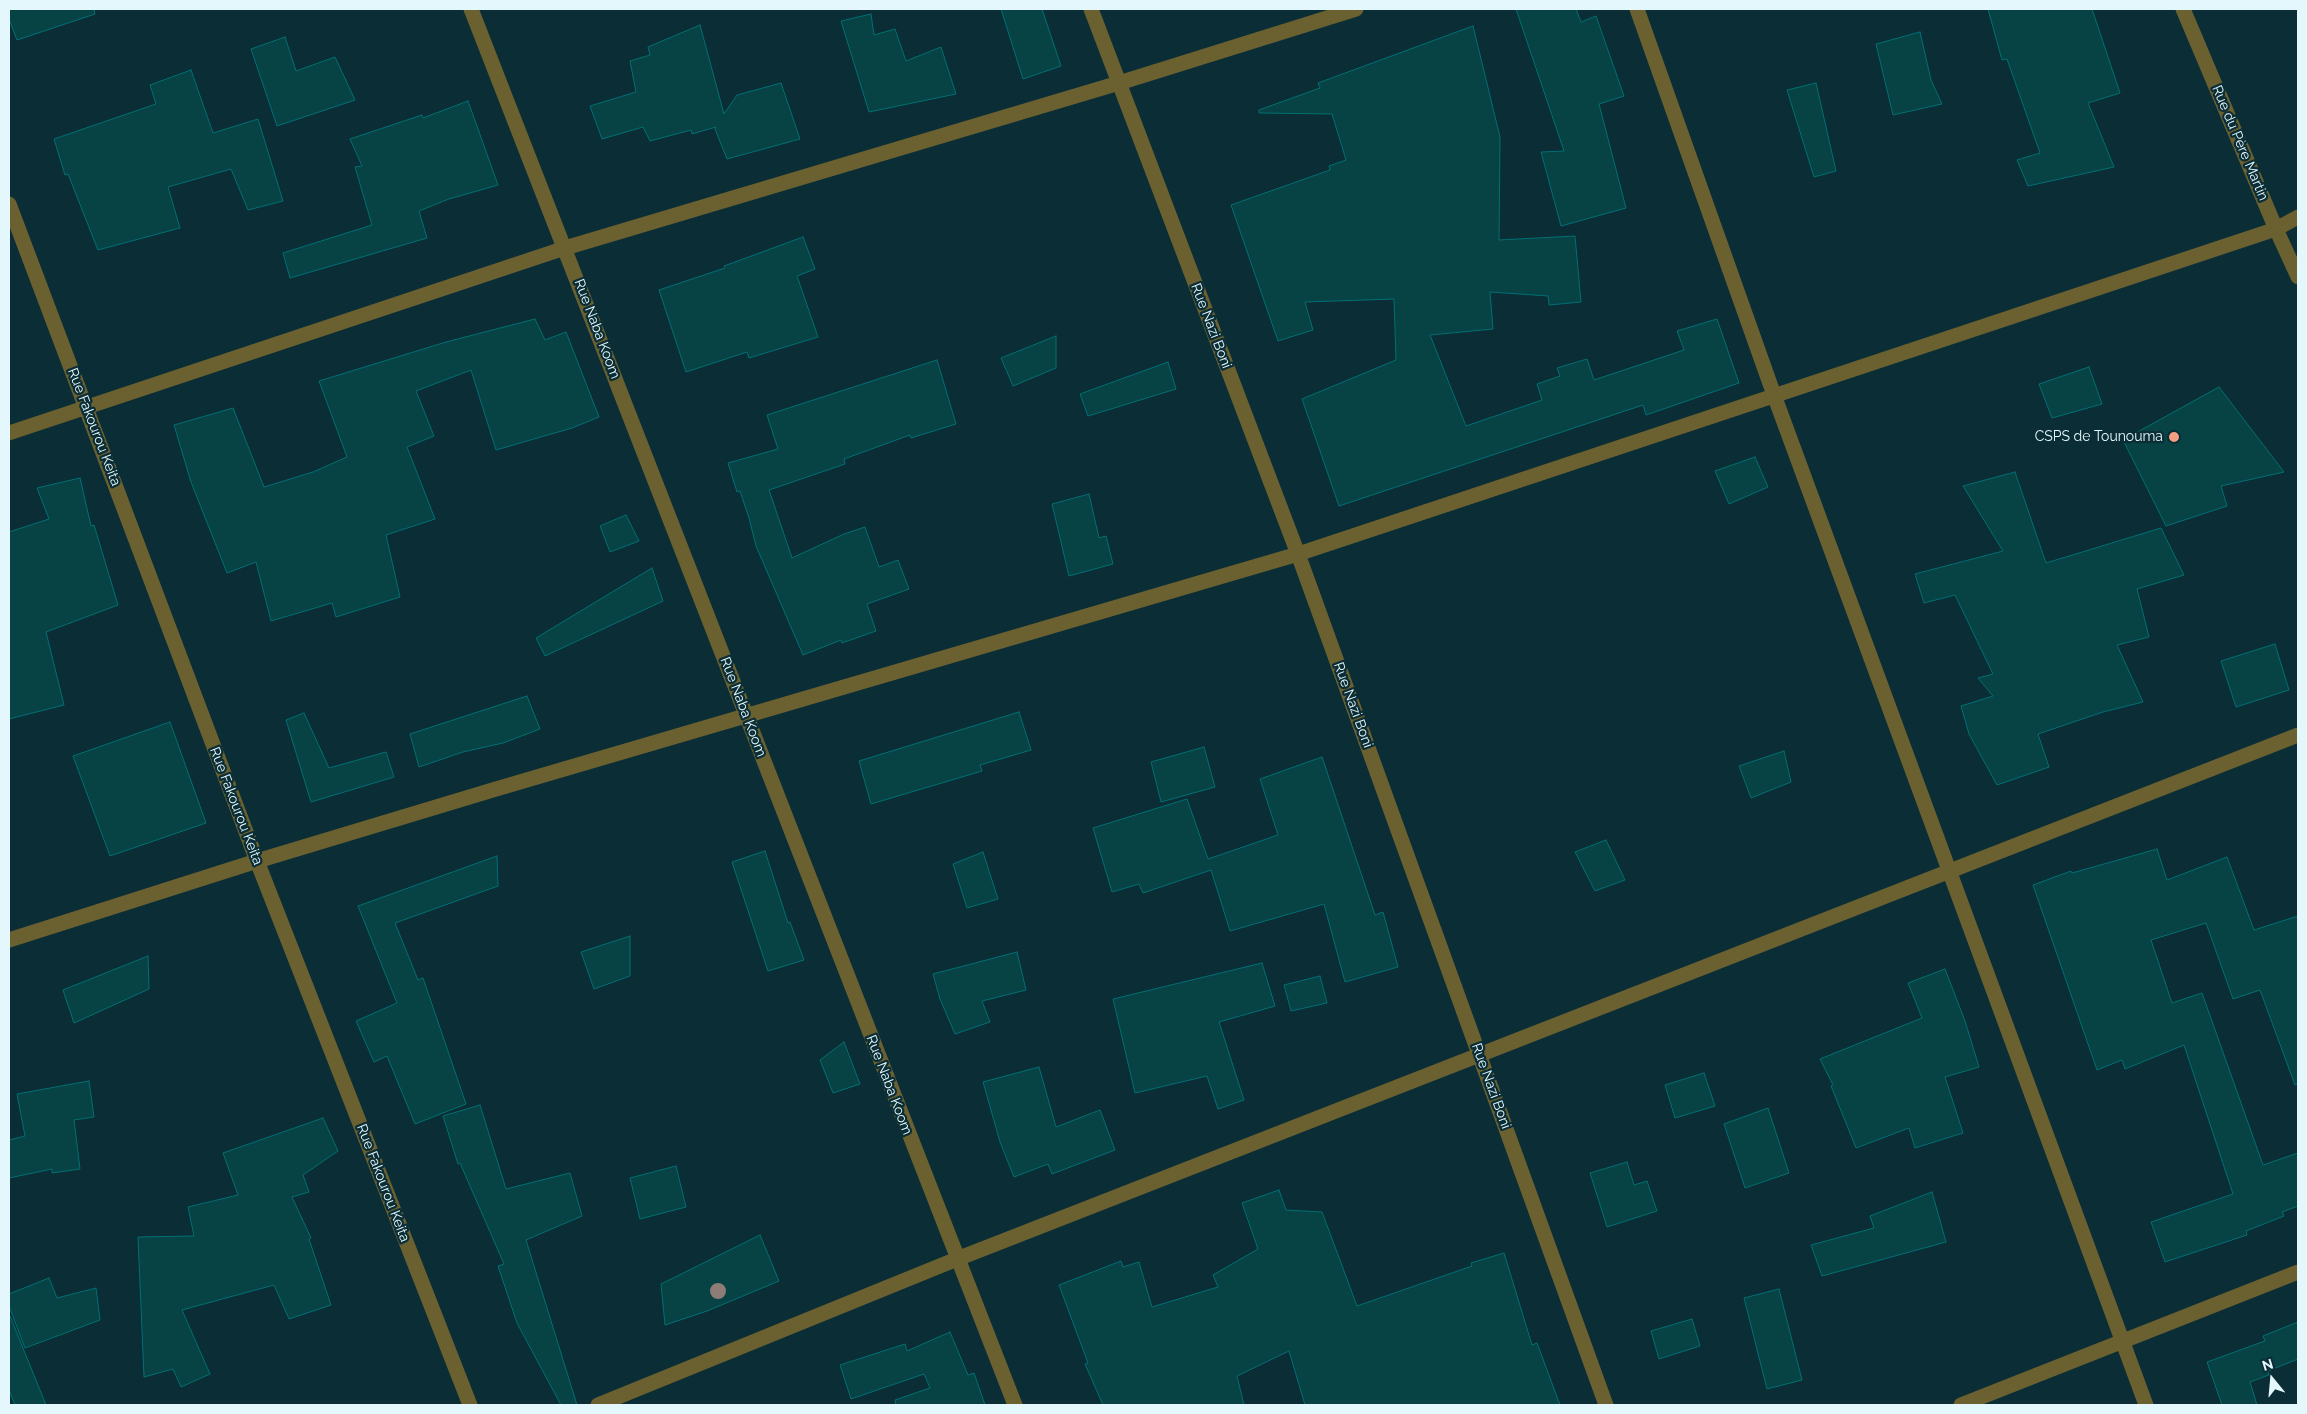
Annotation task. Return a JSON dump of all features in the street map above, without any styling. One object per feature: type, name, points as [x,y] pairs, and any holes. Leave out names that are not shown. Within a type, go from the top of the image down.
[{"type":"street","name":"Rue Naba Koom","points":[[470,9],[565,248],[1015,1405]]},
{"type":"street","name":"Rue Nazi Boni","points":[[1091,9],[1298,554],[1606,1405]]},
{"type":"street","points":[[9,433],[565,248],[1120,83],[1356,9]]},
{"type":"street","points":[[1637,9],[1774,395],[2146,1405]]},
{"type":"street","name":"Rue du Père Martin","points":[[2183,9],[2298,277]]},
{"type":"street","name":"Rue Fakourou Keita","points":[[9,204],[257,861],[470,1405]]},
{"type":"street","points":[[9,940],[257,861],[746,715],[1298,554],[2276,229],[2298,216]]},
{"type":"street","points":[[598,1405],[957,1259],[2298,735]]},
{"type":"street","points":[[1961,1405],[2298,1272]]},
{"type":"building","points":[[9,9],[94,9],[95,14],[17,40],[9,19]]},
{"type":"building","points":[[1001,9],[1042,9],[1061,66],[1023,79]]},
{"type":"building","points":[[1516,9],[1576,9],[1581,22],[1596,16],[1624,96],[1599,104],[1626,208],[1561,226],[1541,152],[1564,151]]},
{"type":"building","points":[[1988,9],[2092,9],[2120,93],[2088,103],[2114,167],[2028,186],[2017,160],[2040,153],[2007,59],[2002,60]]},
{"type":"building","points":[[871,14],[874,35],[895,29],[906,61],[941,47],[956,94],[869,112],[841,21]]},
{"type":"building","points":[[700,25],[724,114],[737,95],[781,83],[800,139],[727,159],[715,129],[716,127],[692,134],[691,130],[650,141],[643,127],[602,139],[590,106],[636,92],[630,61],[650,55],[648,47]]},
{"type":"building","points":[[1473,26],[1500,137],[1499,240],[1575,236],[1581,302],[1549,305],[1548,296],[1490,292],[1493,329],[1430,335],[1466,426],[1542,400],[1537,384],[1560,376],[1557,368],[1587,359],[1594,380],[1684,350],[1677,331],[1717,319],[1739,383],[1646,415],[1643,405],[1339,506],[1302,399],[1396,360],[1394,299],[1305,302],[1313,330],[1278,341],[1231,205],[1330,170],[1329,166],[1346,160],[1332,114],[1259,113],[1259,110],[1320,88],[1318,83]]},
{"type":"building","points":[[1920,32],[1931,80],[1942,104],[1893,115],[1876,44]]},
{"type":"building","points":[[285,37],[296,71],[335,57],[355,100],[277,126],[251,49]]},
{"type":"building","points":[[191,70],[213,133],[258,119],[283,201],[248,210],[231,169],[168,187],[180,228],[98,250],[68,174],[65,175],[54,139],[156,104],[150,85]]},
{"type":"building","points":[[1816,83],[1836,171],[1814,177],[1787,90]]},
{"type":"building","points":[[468,101],[498,185],[449,199],[419,211],[427,238],[290,278],[283,253],[372,225],[355,167],[362,166],[350,139],[422,115],[423,118]]},
{"type":"building","points":[[803,237],[815,269],[797,276],[818,337],[749,358],[747,352],[686,372],[659,290],[725,268],[724,266]]},
{"type":"building","points":[[535,319],[545,340],[566,332],[599,417],[572,428],[496,450],[471,370],[416,391],[434,436],[407,447],[435,519],[386,535],[400,597],[336,617],[332,603],[271,621],[256,562],[227,573],[191,482],[174,425],[233,408],[264,487],[313,472],[347,457],[319,381],[446,342]]},
{"type":"building","points":[[1056,336],[1056,368],[1013,386],[1001,358]]},
{"type":"building","points":[[937,360],[956,424],[911,438],[910,435],[844,459],[845,464],[769,490],[792,558],[844,534],[865,527],[879,567],[898,560],[909,589],[867,604],[876,631],[842,643],[841,640],[803,655],[756,546],[740,491],[737,492],[728,463],[778,449],[767,415]]},
{"type":"building","points":[[1168,362],[1176,389],[1088,416],[1080,394]]},
{"type":"building","points":[[2089,367],[2102,404],[2052,418],[2039,384]]},
{"type":"building","points":[[2219,387],[2284,472],[2221,486],[2227,506],[2166,526],[2123,440]]},
{"type":"building","points":[[1755,457],[1768,487],[1729,504],[1715,471]]},
{"type":"building","points":[[2015,472],[2046,563],[2161,528],[2184,575],[2137,589],[2149,637],[2117,645],[2143,702],[2103,712],[2038,734],[2049,767],[1997,785],[1969,734],[1961,706],[1993,696],[1978,678],[1993,674],[1955,595],[1924,603],[1915,574],[2003,551],[1963,486]]},
{"type":"building","points":[[80,478],[91,526],[94,525],[118,605],[46,632],[64,705],[9,719],[9,532],[49,519],[37,488]]},
{"type":"building","points":[[1089,494],[1099,538],[1106,536],[1113,564],[1069,576],[1052,504]]},
{"type":"building","points":[[626,515],[639,541],[610,552],[600,526]]},
{"type":"building","points":[[652,568],[663,601],[545,656],[536,638]]},
{"type":"building","points":[[2275,644],[2289,690],[2236,707],[2221,661]]},
{"type":"building","points":[[527,696],[540,729],[503,743],[463,752],[419,767],[410,734]]},
{"type":"building","points":[[1019,712],[1031,750],[980,765],[982,771],[871,804],[859,761]]},
{"type":"building","points":[[304,713],[329,768],[386,752],[394,777],[311,802],[286,720]]},
{"type":"building","points":[[170,722],[206,823],[110,856],[73,756]]},
{"type":"building","points":[[1204,747],[1215,787],[1161,802],[1151,762]]},
{"type":"building","points":[[1784,751],[1791,782],[1751,798],[1739,766]]},
{"type":"building","points":[[1322,757],[1375,915],[1383,912],[1398,967],[1345,982],[1324,904],[1230,931],[1211,870],[1143,893],[1139,884],[1112,892],[1093,828],[1187,799],[1208,859],[1278,835],[1260,779]]},
{"type":"building","points":[[1606,840],[1625,880],[1595,891],[1575,852]]},
{"type":"building","points":[[2157,849],[2167,880],[2227,857],[2254,930],[2298,916],[2298,1084],[2295,1085],[2260,990],[2233,999],[2206,923],[2151,940],[2172,1003],[2202,993],[2263,1165],[2298,1153],[2298,1206],[2282,1212],[2284,1216],[2246,1231],[2247,1235],[2165,1262],[2151,1222],[2233,1194],[2184,1045],[2125,1069],[2122,1060],[2097,1070],[2033,885],[2071,871],[2072,873]]},
{"type":"building","points":[[765,851],[788,923],[790,922],[804,960],[768,971],[732,862]]},
{"type":"building","points":[[983,852],[998,899],[967,908],[953,864]]},
{"type":"building","points":[[497,856],[498,886],[395,923],[418,980],[423,978],[466,1104],[415,1124],[387,1056],[374,1062],[356,1021],[397,1003],[358,906]]},
{"type":"building","points":[[630,936],[630,976],[594,989],[581,952]]},
{"type":"building","points":[[1017,952],[1026,990],[982,1001],[990,1022],[955,1034],[940,999],[933,974]]},
{"type":"building","points":[[148,956],[149,989],[74,1023],[63,990]]},
{"type":"building","points":[[1262,963],[1275,1006],[1219,1022],[1244,1100],[1218,1109],[1207,1076],[1135,1093],[1113,999]]},
{"type":"building","points":[[1945,969],[1965,1021],[1979,1067],[1945,1077],[1963,1133],[1915,1148],[1909,1128],[1856,1148],[1831,1086],[1833,1085],[1820,1059],[1922,1018],[1908,983]]},
{"type":"building","points":[[1320,976],[1327,1003],[1291,1011],[1284,985]]},
{"type":"building","points":[[844,1042],[860,1084],[833,1093],[820,1060]]},
{"type":"building","points":[[1039,1067],[1056,1127],[1100,1110],[1115,1150],[1052,1174],[1048,1164],[1014,1177],[1000,1142],[983,1082]]},
{"type":"building","points":[[1704,1073],[1715,1106],[1675,1118],[1665,1085]]},
{"type":"building","points":[[89,1081],[94,1117],[74,1120],[80,1169],[52,1173],[52,1169],[9,1178],[9,1140],[25,1136],[17,1094]]},
{"type":"building","points":[[480,1105],[506,1189],[570,1173],[582,1216],[526,1240],[577,1405],[561,1405],[517,1323],[498,1266],[504,1264],[460,1163],[458,1164],[443,1116]]},
{"type":"building","points":[[1768,1108],[1789,1173],[1745,1188],[1724,1124]]},
{"type":"building","points":[[323,1118],[338,1151],[303,1175],[309,1192],[292,1197],[311,1238],[309,1239],[331,1305],[289,1319],[274,1285],[182,1310],[210,1374],[181,1387],[173,1369],[144,1377],[138,1237],[194,1236],[188,1207],[238,1195],[223,1153]]},
{"type":"building","points":[[1627,1162],[1634,1185],[1647,1181],[1657,1211],[1607,1227],[1590,1173]]},
{"type":"building","points":[[676,1166],[686,1207],[640,1219],[630,1178]]},
{"type":"building","points":[[1279,1190],[1286,1210],[1322,1212],[1357,1306],[1472,1266],[1471,1263],[1504,1253],[1532,1345],[1537,1343],[1560,1405],[1305,1405],[1289,1351],[1237,1376],[1244,1405],[1103,1405],[1085,1364],[1088,1363],[1059,1285],[1121,1261],[1123,1267],[1139,1262],[1152,1307],[1218,1287],[1213,1275],[1258,1249],[1242,1203]]},
{"type":"building","points":[[1932,1192],[1946,1242],[1822,1276],[1811,1245],[1874,1228],[1870,1216]]},
{"type":"building","points":[[760,1235],[779,1281],[707,1311],[665,1325],[661,1284]]},
{"type":"building","points":[[49,1278],[57,1298],[96,1288],[100,1320],[25,1348],[9,1306],[9,1294]]},
{"type":"building","points":[[1779,1289],[1802,1380],[1767,1389],[1744,1298]]},
{"type":"building","points":[[9,1316],[46,1405],[15,1405],[9,1390]]},
{"type":"building","points":[[1692,1319],[1700,1346],[1659,1359],[1651,1331]]},
{"type":"building","points":[[2298,1322],[2298,1359],[2268,1371],[2269,1375],[2250,1382],[2257,1405],[2222,1405],[2207,1362],[2265,1341],[2263,1336]]},
{"type":"building","points":[[950,1332],[968,1375],[974,1373],[985,1405],[896,1405],[895,1400],[930,1388],[924,1374],[851,1399],[840,1365],[905,1344],[907,1351]]},
{"type":"place","name":"CSPS de Tounouma","points":[[2174,437]]}]
